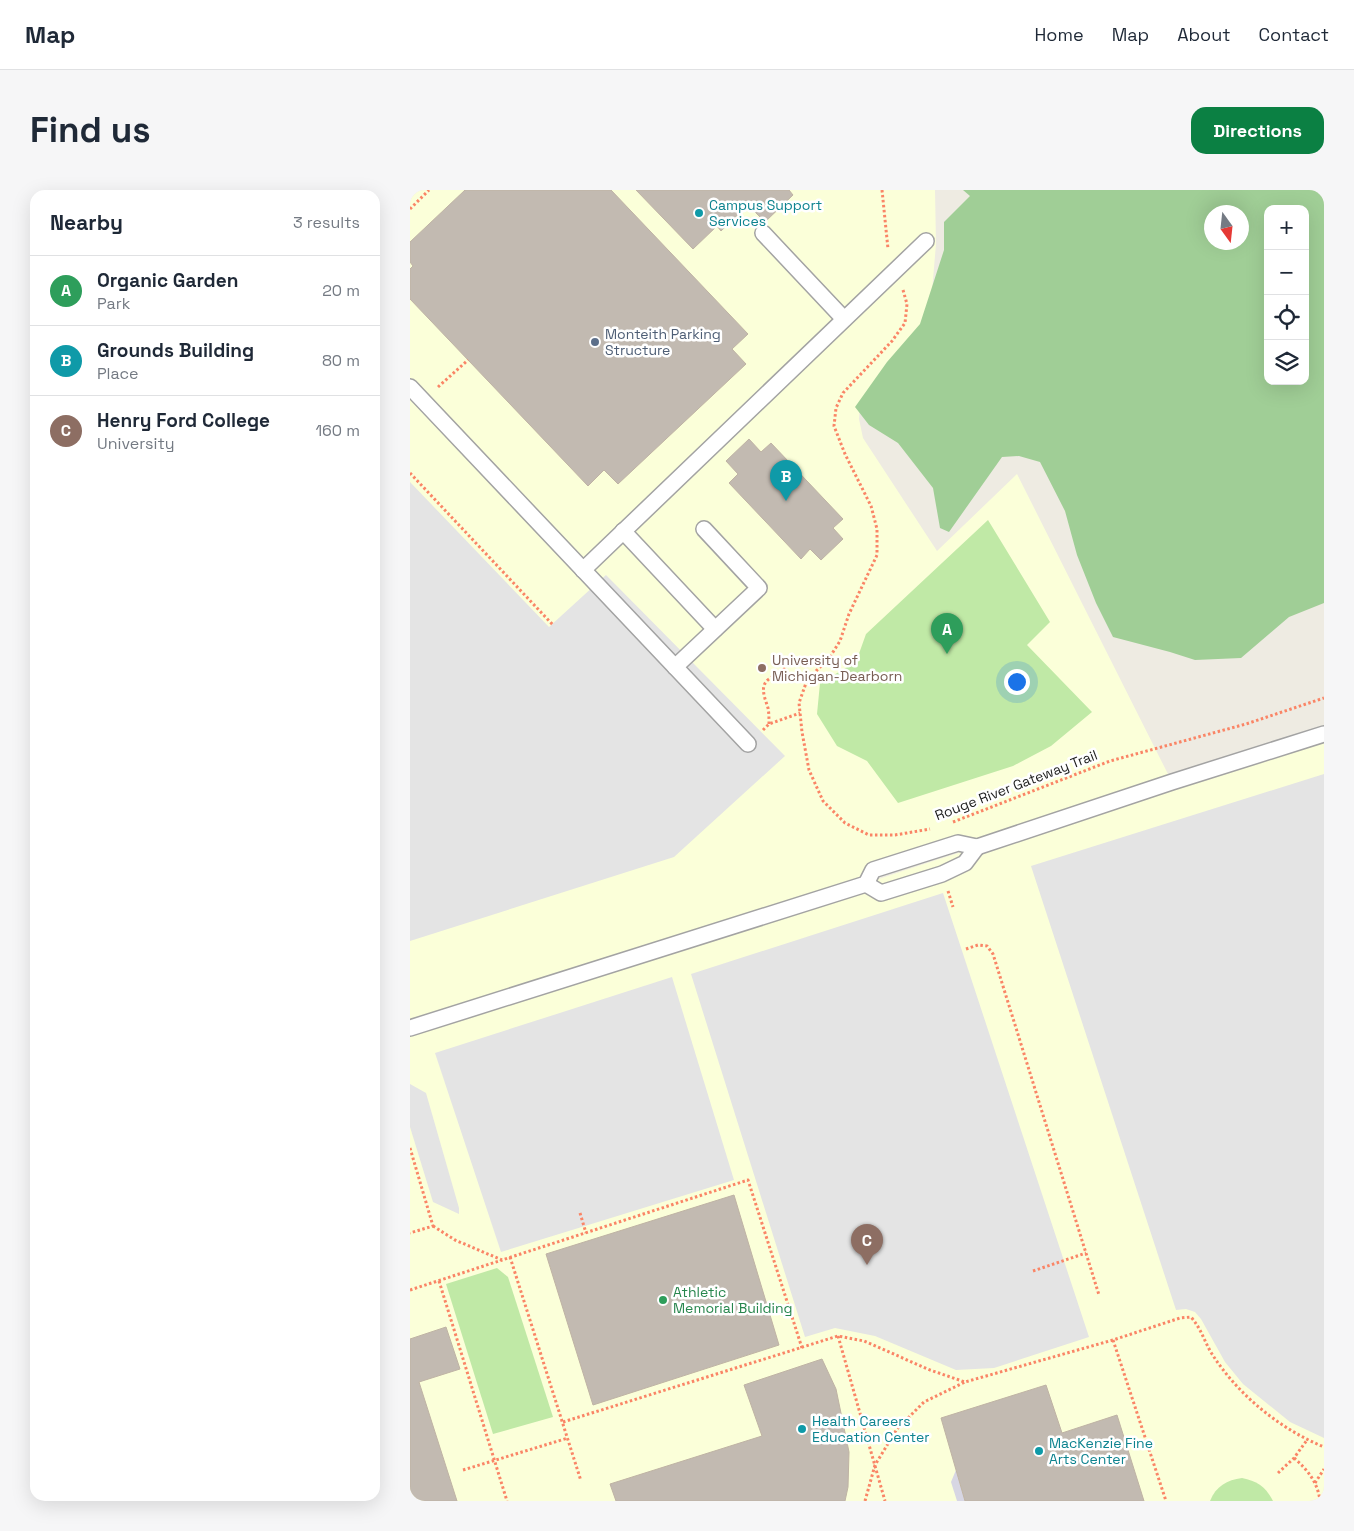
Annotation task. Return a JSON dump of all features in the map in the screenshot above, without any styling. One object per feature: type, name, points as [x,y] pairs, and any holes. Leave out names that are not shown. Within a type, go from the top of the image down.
[{"type":"lane","points":[[763,233],[844,319]]},
{"type":"lane","points":[[583,570],[926,241]]},
{"type":"lane","points":[[410,387],[748,744]]},
{"type":"lane","points":[[675,667],[758,588],[704,529]]},
{"type":"lane","points":[[623,531],[715,629]]},
{"type":"lane","points":[[410,1028],[866,884],[873,870],[958,843],[977,847],[1162,785],[1324,734]]},
{"type":"lane","points":[[866,884],[881,893],[942,874],[965,863],[977,847]]},
{"type":"path","points":[[410,209],[429,190]]},
{"type":"path","name":"Rouge River Gateway Trail","points":[[882,190],[888,250],[907,304],[905,323],[892,341],[843,392],[836,408],[834,426],[844,454],[871,506],[877,528],[877,554],[840,641],[828,660],[806,683],[799,703],[809,770],[823,801],[845,823],[869,835],[895,836],[938,827]]},
{"type":"path","points":[[434,391],[468,360]]},
{"type":"path","points":[[410,473],[553,625]]},
{"type":"path","points":[[769,724],[763,688],[767,680],[780,674],[785,668]]},
{"type":"path","name":"Rouge River Gateway Trail","points":[[945,824],[1110,761],[1246,724],[1324,698]]},
{"type":"path","points":[[748,744],[769,724],[800,713]]},
{"type":"path","points":[[966,949],[978,945],[987,946],[993,954],[1099,1295]]},
{"type":"path","points":[[410,1148],[433,1226],[455,1240],[502,1260]]},
{"type":"path","points":[[410,1290],[748,1180],[802,1348]]},
{"type":"path","points":[[580,1213],[586,1233]]},
{"type":"path","points":[[410,1233],[433,1226]]},
{"type":"path","points":[[1033,1271],[1086,1253]]},
{"type":"path","points":[[510,1257],[581,1481]]},
{"type":"path","points":[[439,1281],[507,1501]]},
{"type":"path","points":[[865,1501],[874,1465],[897,1429],[924,1402],[965,1382],[1114,1340],[1180,1318],[1191,1317],[1199,1326],[1212,1354],[1231,1379],[1263,1411],[1307,1440],[1324,1448]]},
{"type":"path","points":[[563,1422],[838,1336],[864,1341],[930,1370],[965,1382]]},
{"type":"path","points":[[838,1336],[884,1501]]},
{"type":"path","points":[[1114,1340],[1166,1501]]},
{"type":"path","points":[[463,1470],[568,1438]]},
{"type":"path","points":[[1278,1473],[1294,1458],[1307,1440]]},
{"type":"path","points":[[1294,1458],[1306,1468],[1315,1483],[1320,1501]]},
{"type":"path","points":[[1315,1483],[1324,1470]]},
{"type":"shaded area","points":[[410,190],[935,190],[936,244],[929,327],[860,405],[859,419],[863,438],[937,551],[1017,474],[1173,784],[1324,738],[1324,1501],[410,1501]],"holes":[[[1147,793],[736,926],[971,843]]]},
{"type":"shaded area","points":[[410,482],[549,627],[606,575],[785,756],[674,857],[410,941]]},
{"type":"shaded area","points":[[1324,774],[1324,1438],[1290,1422],[1243,1384],[1225,1362],[1201,1319],[1195,1312],[1186,1309],[1176,1310],[1031,866]]},
{"type":"shaded area","points":[[943,893],[1089,1337],[994,1368],[956,1370],[875,1336],[835,1328],[805,1337],[691,974]]},
{"type":"shaded area","points":[[672,977],[734,1180],[501,1252],[435,1053]]},
{"type":"shaded area","points":[[410,1084],[426,1093],[459,1208],[459,1214],[433,1202],[410,1127]]},
{"type":"shaded area","points":[[956,1470],[965,1501],[957,1501],[951,1482]]},
{"type":"green space","points":[[963,190],[1324,190],[1324,603],[1289,617],[1241,658],[1195,660],[1113,637],[1096,603],[1077,555],[1065,511],[1040,462],[1019,456],[1002,457],[949,532],[940,528],[933,488],[898,443],[869,425],[855,407],[887,362],[920,324],[944,250],[944,222],[970,196]]},
{"type":"green space","points":[[988,520],[1050,622],[1027,645],[1092,712],[1051,746],[1013,766],[898,803],[867,761],[837,746],[817,714],[820,683],[856,662],[866,634]]},
{"type":"green space","points":[[497,1268],[508,1277],[553,1417],[493,1434],[446,1284]]},
{"type":"green space","points":[[1242,1478],[1260,1485],[1273,1501],[1210,1501],[1215,1491],[1223,1485],[1232,1480]]},
{"type":"building","name":"Monteith Parking Structure","points":[[465,190],[611,190],[748,334],[732,349],[746,364],[618,484],[604,470],[588,486],[410,299],[410,269],[413,266],[410,262],[410,242]]},
{"type":"building","name":"Campus Support Services","points":[[636,190],[789,190],[793,195],[765,222],[748,205],[721,231],[717,226],[693,249]]},
{"type":"building","points":[[749,439],[761,452],[771,443],[843,519],[833,528],[843,539],[821,560],[810,549],[801,559],[729,483],[738,474],[726,461]]},
{"type":"building","name":"Athletic Memorial Building","points":[[734,1195],[779,1345],[593,1405],[546,1254]]},
{"type":"building","points":[[446,1327],[460,1369],[419,1382],[457,1501],[410,1501],[410,1339]]},
{"type":"building","name":"Health Careers Education Center","points":[[822,1359],[836,1389],[849,1452],[848,1487],[845,1501],[616,1501],[610,1484],[762,1436],[744,1385]]},
{"type":"building","name":"MacKenzie Fine Arts Center","points":[[1046,1385],[1062,1433],[1117,1415],[1144,1501],[965,1501],[941,1418]]},
{"type":"place","name":"Campus Support Services","points":[[699,213]]},
{"type":"place","name":"Monteith Parking Structure","points":[[595,342]]},
{"type":"place","name":"Grounds Building","points":[[786,501]]},
{"type":"place","name":"Organic Garden","points":[[947,654]]},
{"type":"place","name":"University of Michigan-Dearborn","points":[[762,668]]},
{"type":"place","name":"Henry Ford College","points":[[867,1265]]},
{"type":"place","name":"Athletic Memorial Building","points":[[663,1300]]},
{"type":"place","name":"Health Careers Education Center","points":[[802,1429]]},
{"type":"place","name":"MacKenzie Fine Arts Center","points":[[1039,1451]]}]
